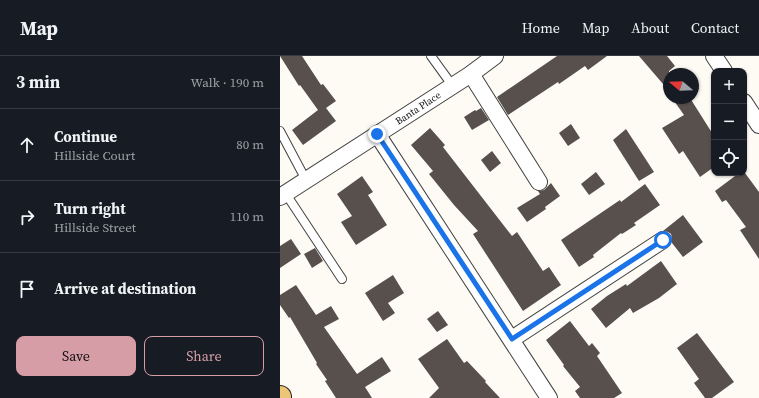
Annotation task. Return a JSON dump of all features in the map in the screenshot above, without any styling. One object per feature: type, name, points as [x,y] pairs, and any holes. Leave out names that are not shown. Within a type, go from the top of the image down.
[{"type":"street","name":"Banta Place","points":[[283,195],[471,74],[495,56]]},
{"type":"street","points":[[714,56],[722,68]]},
{"type":"street","points":[[471,74],[539,182]]},
{"type":"street","points":[[745,104],[759,125]]},
{"type":"street","points":[[377,134],[512,339],[549,398]]},
{"type":"street","points":[[512,339],[663,240]]},
{"type":"lane","points":[[431,56],[452,86]]},
{"type":"lane","points":[[280,131],[306,180]]},
{"type":"lane","points":[[283,195],[342,279]]},
{"type":"building","points":[[280,56],[302,56],[321,85],[323,84],[336,101],[326,108],[336,121],[303,145],[292,130],[318,110],[300,85],[299,86]]},
{"type":"building","points":[[557,56],[607,56],[588,70],[585,66],[559,84],[558,82],[508,115],[497,97]]},
{"type":"building","points":[[639,56],[667,56],[675,66],[673,68],[663,68],[663,84]]},
{"type":"building","points":[[676,104],[694,104],[711,131],[711,169],[700,177],[683,151],[679,154],[662,128],[684,115]]},
{"type":"building","points":[[481,108],[489,120],[472,130],[464,117]]},
{"type":"building","points":[[571,124],[580,138],[568,146],[559,133]]},
{"type":"building","points":[[430,128],[445,145],[443,147],[512,236],[517,232],[543,271],[549,267],[561,285],[523,311],[473,234],[478,231],[454,205],[429,174],[433,171],[411,145]]},
{"type":"building","points":[[626,129],[654,172],[639,181],[613,140]]},
{"type":"building","points":[[492,151],[501,163],[490,172],[481,160]]},
{"type":"building","points":[[596,172],[605,184],[589,195],[581,184]]},
{"type":"building","points":[[362,176],[373,192],[368,195],[387,225],[356,245],[341,222],[352,216],[337,194]]},
{"type":"building","points":[[735,176],[747,176],[759,192],[759,259],[740,230],[746,227],[726,200],[722,202],[715,191]]},
{"type":"building","points":[[551,183],[560,196],[545,207],[546,209],[527,222],[517,208],[540,194],[538,191],[544,190]]},
{"type":"building","points":[[645,184],[660,205],[634,223],[636,225],[622,234],[621,233],[593,255],[594,257],[579,267],[561,240],[620,200],[621,202]]},
{"type":"building","points":[[683,215],[703,242],[683,257],[672,243],[671,234],[663,231]]},
{"type":"building","points":[[291,239],[301,254],[280,268],[280,246]]},
{"type":"building","points":[[315,248],[323,261],[312,268],[304,254]]},
{"type":"building","points":[[661,261],[677,284],[659,298],[633,313],[630,308],[606,328],[591,309],[607,296],[626,284],[627,286]]},
{"type":"building","points":[[393,275],[404,293],[388,303],[395,313],[383,321],[365,293]]},
{"type":"building","points":[[296,285],[316,315],[331,306],[339,319],[324,327],[357,374],[382,357],[391,371],[365,387],[372,398],[336,398],[290,317],[289,318],[280,305],[280,295]]},
{"type":"building","points":[[438,311],[448,325],[437,332],[427,319]]},
{"type":"building","points":[[570,321],[589,346],[592,343],[600,353],[597,356],[622,393],[614,398],[580,398],[575,391],[580,387],[563,366],[564,365],[546,340]]},
{"type":"building","points":[[697,333],[734,382],[712,398],[705,398],[694,383],[699,379],[677,348]]},
{"type":"building","points":[[447,339],[464,363],[467,361],[500,398],[429,398],[439,388],[418,359]]},
{"type":"route","points":[[377,134],[512,339],[663,240]]}]
